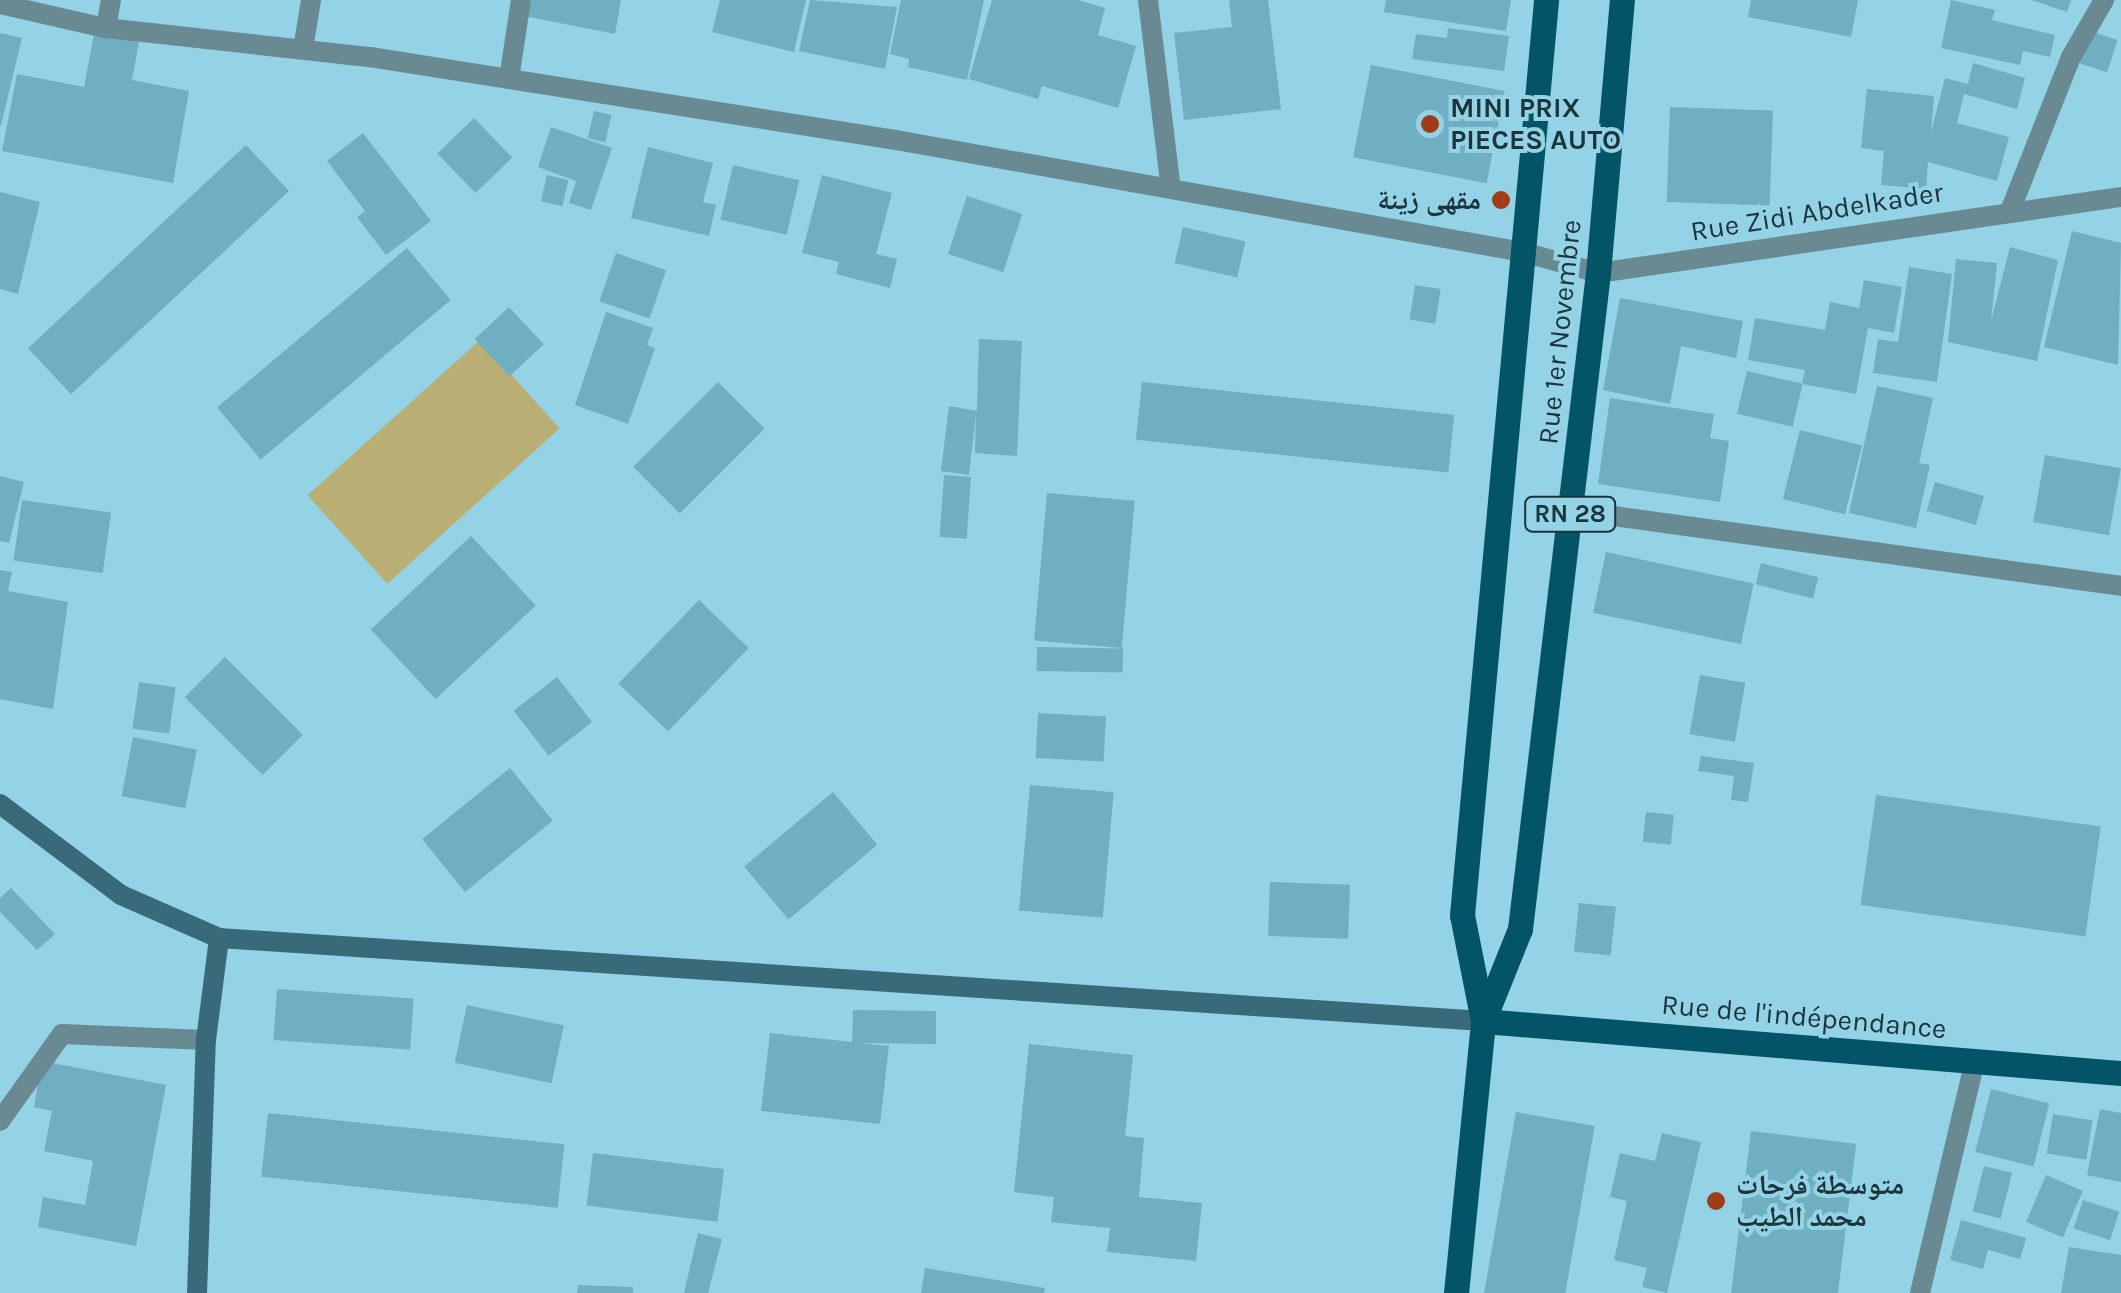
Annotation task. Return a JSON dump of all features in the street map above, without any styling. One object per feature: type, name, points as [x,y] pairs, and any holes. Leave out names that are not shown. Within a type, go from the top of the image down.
[{"type":"main road","name":"RN 28","points":[[1456,1293],[1483,1022],[1462,916],[1546,0]]},
{"type":"main road","name":"Rue 1er Novembre","points":[[1483,1022],[1520,929],[1598,273],[1622,0]]},
{"type":"main road","points":[[0,804],[121,895],[218,938],[1483,1022]]},
{"type":"main road","points":[[197,1293],[206,1040],[218,938]]},
{"type":"main road","name":"Rue de l'indépendance","points":[[1483,1022],[2121,1072]]},
{"type":"street","points":[[106,28],[110,0]]},
{"type":"street","points":[[303,49],[311,0]]},
{"type":"street","points":[[509,79],[522,0]]},
{"type":"street","points":[[1148,0],[1170,189]]},
{"type":"street","points":[[2010,211],[2071,56],[2104,0]]},
{"type":"street","name":"Rue Zidi Abdelkader","points":[[0,4],[106,28],[303,49],[509,79],[1170,189],[1523,252],[1598,273],[2121,198]]},
{"type":"street","points":[[1570,510],[2121,586]]},
{"type":"street","points":[[0,1121],[62,1034],[206,1040]]},
{"type":"street","points":[[1920,1293],[1975,1061]]},
{"type":"shaded area","points":[[480,340],[560,428],[387,584],[308,495]]},
{"type":"building","points":[[527,0],[621,0],[615,34],[524,16]]},
{"type":"building","points":[[720,0],[806,0],[794,52],[712,32]]},
{"type":"building","points":[[810,0],[897,7],[885,69],[799,51]]},
{"type":"building","points":[[901,0],[984,0],[967,80],[908,67],[909,59],[890,54]]},
{"type":"building","points":[[992,0],[1078,0],[1105,8],[1098,35],[1136,46],[1118,108],[1042,86],[1038,99],[969,79]]},
{"type":"building","points":[[1229,0],[1268,0],[1281,109],[1184,120],[1174,33],[1232,27]]},
{"type":"building","points":[[1386,0],[1511,0],[1506,31],[1384,12]]},
{"type":"building","points":[[1751,0],[1858,0],[1851,37],[1748,17]]},
{"type":"building","points":[[1951,0],[1995,10],[1992,20],[2055,35],[2050,57],[2023,51],[2020,65],[1941,48]]},
{"type":"building","points":[[2031,0],[2071,0],[2067,12]]},
{"type":"building","points":[[1448,28],[1509,36],[1504,71],[1412,59],[1416,34],[1447,38]]},
{"type":"building","points":[[2090,31],[2118,40],[2107,72],[2079,63]]},
{"type":"building","points":[[0,33],[22,38],[1,125],[0,125]]},
{"type":"building","points":[[94,34],[139,42],[132,80],[189,91],[173,183],[2,151],[17,74],[84,87]]},
{"type":"building","points":[[1973,63],[2025,78],[2017,109],[1964,94],[1957,123],[2009,137],[1997,181],[1928,162],[1926,189],[1881,185],[1884,151],[1861,148],[1867,89],[1934,96],[1931,132],[1945,78],[1968,84]]},
{"type":"building","name":"MINI PRIX PIECES AUTO","points":[[1371,65],[1505,91],[1487,183],[1353,157]]},
{"type":"building","points":[[1670,107],[1773,111],[1770,206],[1667,202]]},
{"type":"building","points":[[594,111],[612,115],[605,142],[588,138]]},
{"type":"building","points":[[474,118],[512,158],[476,193],[437,153]]},
{"type":"building","points":[[551,127],[612,148],[591,210],[569,203],[576,181],[538,167]]},
{"type":"building","points":[[363,133],[431,221],[386,255],[357,217],[365,211],[327,161]]},
{"type":"building","points":[[246,145],[289,191],[71,394],[28,348]]},
{"type":"building","points":[[648,147],[713,163],[703,202],[716,205],[709,236],[631,218]]},
{"type":"building","points":[[733,165],[799,180],[787,235],[720,220]]},
{"type":"building","points":[[547,175],[568,180],[562,206],[541,201]]},
{"type":"building","points":[[822,175],[892,193],[876,254],[897,259],[890,288],[836,274],[839,262],[802,253]]},
{"type":"building","points":[[0,192],[40,202],[18,294],[0,289]]},
{"type":"building","points":[[967,196],[1022,214],[1003,272],[948,254]]},
{"type":"building","points":[[1183,227],[1245,241],[1237,277],[1175,263]]},
{"type":"building","points":[[2072,231],[2121,243],[2118,365],[2044,347]]},
{"type":"building","points":[[2010,247],[2058,260],[2037,361],[1948,342],[1956,259],[1997,263],[1991,321]]},
{"type":"building","points":[[407,248],[451,300],[261,460],[217,407]]},
{"type":"building","points":[[616,253],[666,270],[650,318],[599,301]]},
{"type":"building","points":[[1909,267],[1952,274],[1937,382],[1873,373],[1878,339],[1898,342]]},
{"type":"building","points":[[1864,280],[1902,287],[1894,333],[1868,328],[1856,394],[1802,384],[1805,370],[1748,360],[1755,318],[1825,330],[1830,302],[1859,308]]},
{"type":"building","points":[[1415,285],[1441,289],[1435,324],[1410,320]]},
{"type":"building","points":[[1620,298],[1743,321],[1736,358],[1681,346],[1670,404],[1603,390]]},
{"type":"building","points":[[509,307],[544,344],[509,376],[475,339]]},
{"type":"building","points":[[606,312],[653,328],[647,345],[655,348],[628,424],[575,405]]},
{"type":"building","points":[[979,339],[1022,341],[1017,456],[975,453],[976,414],[969,475],[941,471],[949,406],[977,411]]},
{"type":"building","points":[[1747,371],[1803,384],[1793,427],[1737,414]]},
{"type":"building","points":[[718,382],[765,429],[680,514],[633,467]]},
{"type":"building","points":[[1142,382],[1454,415],[1448,473],[1136,440]]},
{"type":"building","points":[[1877,386],[1933,398],[1919,463],[1930,465],[1916,528],[1849,513]]},
{"type":"building","points":[[1610,398],[1714,414],[1710,438],[1729,441],[1720,502],[1598,484]]},
{"type":"building","points":[[1800,430],[1862,445],[1845,514],[1783,499]]},
{"type":"building","points":[[2045,455],[2121,468],[2109,535],[2033,522]]},
{"type":"building","points":[[944,475],[971,477],[967,539],[940,537]]},
{"type":"building","points":[[0,476],[24,482],[9,543],[0,541]]},
{"type":"building","points":[[1935,482],[1984,496],[1976,525],[1927,511]]},
{"type":"building","points":[[1047,493],[1135,501],[1122,648],[1034,640]]},
{"type":"building","points":[[22,500],[111,513],[103,573],[14,560]]},
{"type":"building","points":[[471,536],[536,605],[436,699],[371,629]]},
{"type":"building","points":[[1606,552],[1754,583],[1741,644],[1593,613]]},
{"type":"building","points":[[1761,563],[1818,577],[1813,599],[1756,584]]},
{"type":"building","points":[[0,570],[12,572],[8,591],[68,602],[53,709],[0,699]]},
{"type":"building","points":[[699,600],[749,648],[668,731],[618,683]]},
{"type":"building","points":[[1037,647],[1123,649],[1123,672],[1037,671]]},
{"type":"building","points":[[225,657],[303,735],[262,775],[185,697]]},
{"type":"building","points":[[1700,675],[1745,683],[1735,742],[1690,734]]},
{"type":"building","points":[[557,677],[592,722],[549,756],[514,711]]},
{"type":"building","points":[[139,682],[176,687],[169,734],[132,729]]},
{"type":"building","points":[[1038,713],[1106,717],[1104,761],[1036,758]]},
{"type":"building","points":[[133,737],[197,749],[185,808],[122,796]]},
{"type":"building","points":[[1701,756],[1754,763],[1748,802],[1731,800],[1734,776],[1698,771]]},
{"type":"building","points":[[510,768],[553,821],[465,892],[422,839]]},
{"type":"building","points":[[1030,785],[1114,792],[1103,918],[1019,911]]},
{"type":"building","points":[[833,792],[877,845],[788,919],[744,867]]},
{"type":"building","points":[[1876,795],[2101,827],[2085,937],[1861,905]]},
{"type":"building","points":[[1646,812],[1674,815],[1671,845],[1643,842]]},
{"type":"building","points":[[1270,882],[1350,885],[1348,939],[1268,936]]},
{"type":"building","points":[[11,888],[55,934],[37,950],[0,912],[0,898]]},
{"type":"building","points":[[1579,903],[1616,907],[1611,956],[1574,952]]},
{"type":"building","points":[[277,989],[414,999],[410,1049],[273,1040]]},
{"type":"building","points":[[467,1005],[564,1026],[552,1083],[455,1063]]},
{"type":"building","points":[[853,1010],[936,1011],[936,1044],[859,1043],[889,1046],[880,1124],[761,1111],[770,1033],[852,1042]]},
{"type":"building","points":[[1029,1044],[1133,1055],[1125,1136],[1144,1138],[1139,1197],[1202,1203],[1196,1261],[1107,1252],[1110,1228],[1051,1222],[1054,1197],[1014,1192]]},
{"type":"building","points":[[42,1061],[166,1085],[136,1246],[38,1227],[43,1197],[85,1205],[93,1161],[44,1151],[52,1111],[34,1107]]},
{"type":"building","points":[[1991,1089],[2049,1104],[2033,1167],[1975,1152]]},
{"type":"building","points":[[2100,1109],[2121,1113],[2121,1182],[2087,1175]]},
{"type":"building","points":[[1516,1112],[1595,1126],[1565,1293],[1484,1293]]},
{"type":"building","points":[[268,1113],[564,1144],[558,1208],[261,1177]]},
{"type":"building","points":[[2053,1114],[2093,1120],[2086,1160],[2047,1154]]},
{"type":"building","points":[[1751,1131],[1856,1144],[1838,1293],[1731,1293]]},
{"type":"building","points":[[1662,1133],[1701,1142],[1667,1293],[1642,1287],[1647,1268],[1614,1260],[1627,1201],[1610,1197],[1620,1153],[1655,1161]]},
{"type":"building","points":[[593,1153],[724,1169],[718,1222],[587,1206]]},
{"type":"building","points":[[1984,1166],[2012,1173],[2001,1219],[1973,1212]]},
{"type":"building","points":[[2046,1175],[2083,1191],[2063,1238],[2026,1222]]},
{"type":"building","points":[[2083,1200],[2119,1212],[2110,1240],[2074,1229]]},
{"type":"building","points":[[1961,1220],[2026,1238],[2020,1259],[1988,1250],[1983,1269],[1950,1260]]},
{"type":"building","points":[[698,1233],[722,1239],[708,1293],[684,1293]]},
{"type":"building","points":[[2069,1247],[2121,1255],[2121,1293],[2061,1293]]},
{"type":"building","points":[[925,1268],[1045,1288],[1044,1293],[921,1293]]},
{"type":"building","points":[[578,1285],[633,1287],[633,1293],[577,1293]]},
{"type":"place","name":"MINI PRIX PIECES AUTO","points":[[1430,124]]},
{"type":"place","name":"مقهى زينة","points":[[1501,200]]},
{"type":"place","name":"متوسطة فرحات محمد الطيب","points":[[1716,1201]]}]
